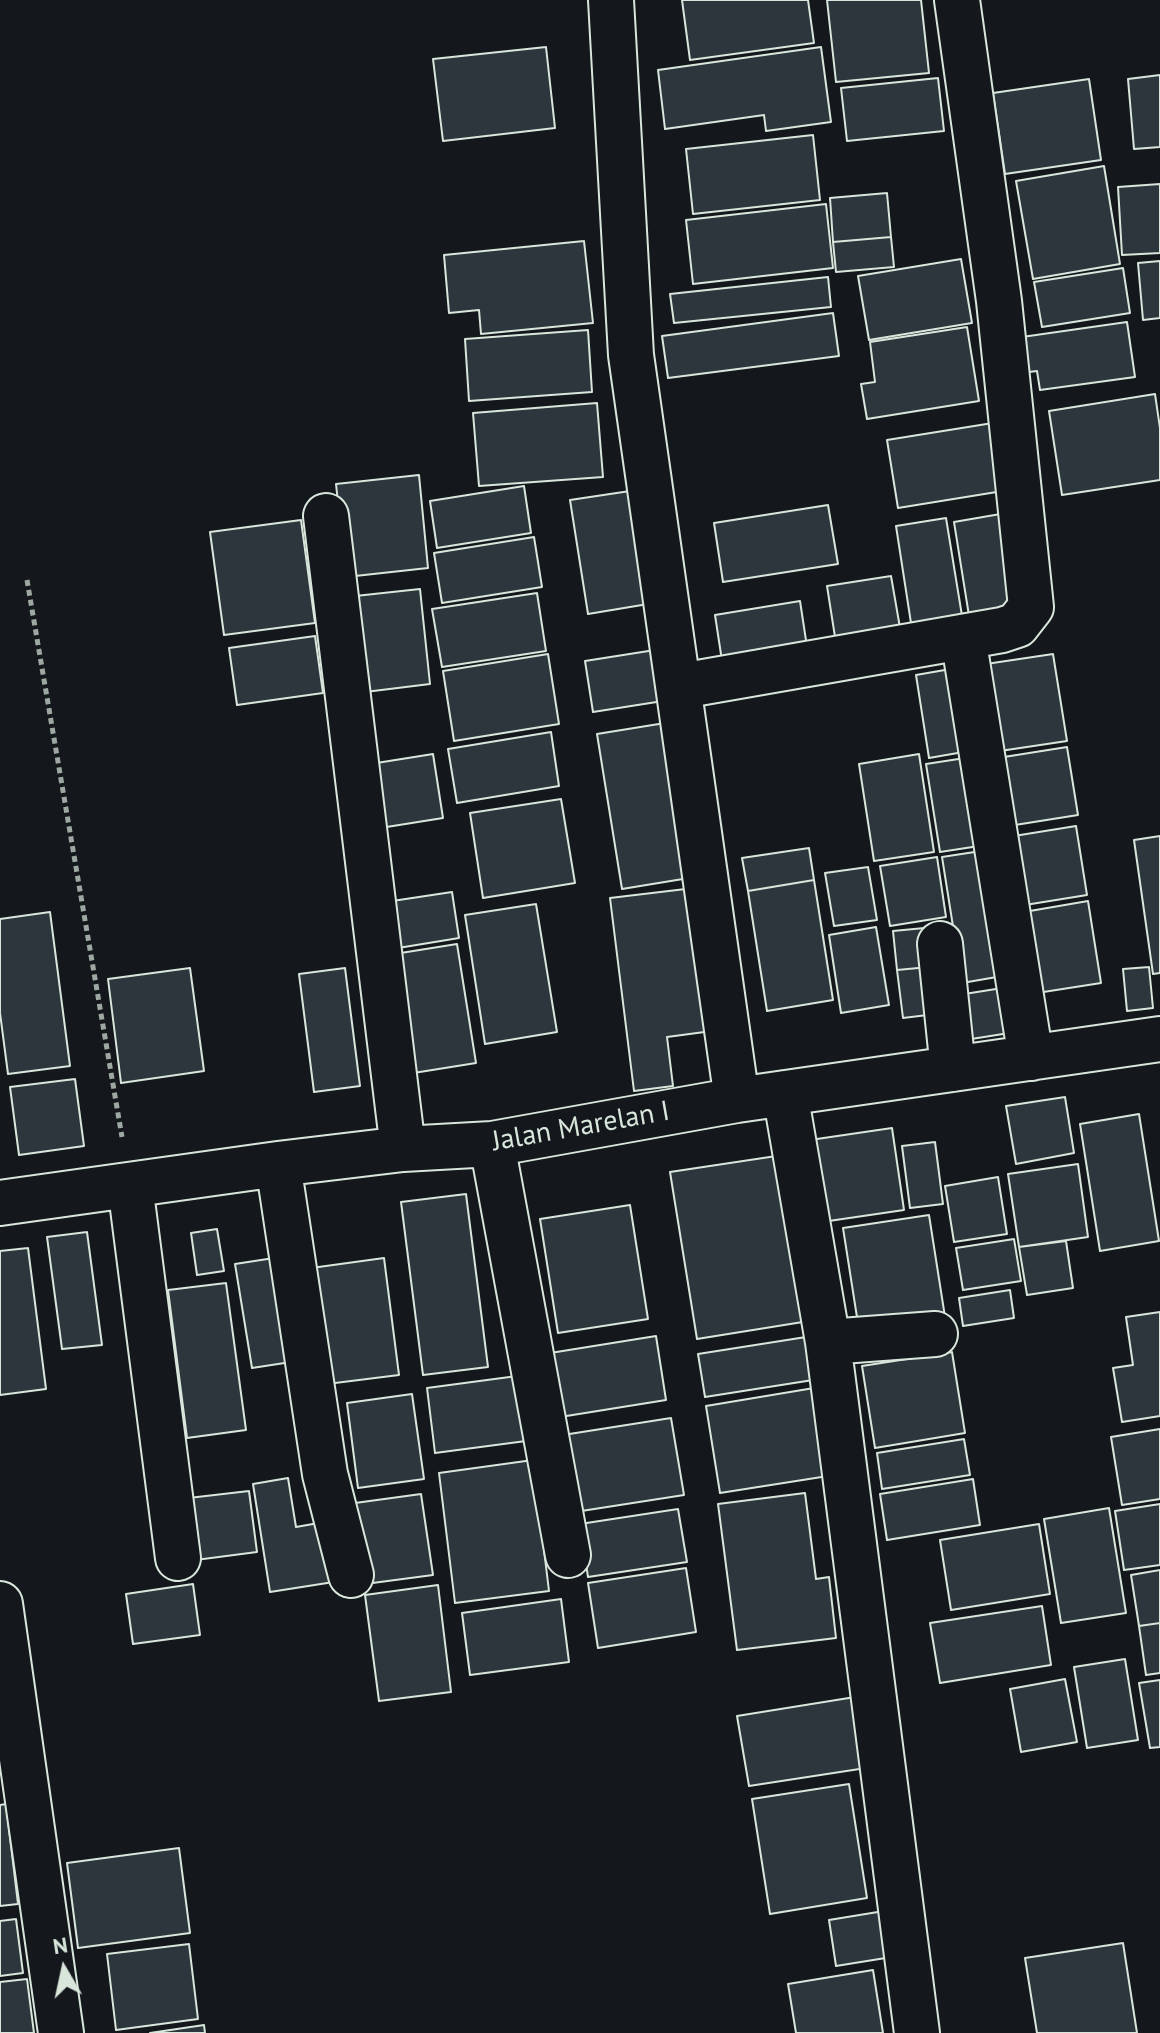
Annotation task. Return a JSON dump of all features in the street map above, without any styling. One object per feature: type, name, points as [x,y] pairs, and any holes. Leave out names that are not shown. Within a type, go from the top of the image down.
[{"type":"street","points":[[611,0],[631,355],[681,686],[737,1100]]},
{"type":"street","points":[[681,686],[1017,625],[1031,607],[999,301],[957,0]]},
{"type":"street","points":[[326,516],[403,1149]]},
{"type":"street","points":[[963,637],[1031,1058]]},
{"type":"street","points":[[940,944],[953,1069]]},
{"type":"street","name":"Jalan Marelan I","points":[[0,1203],[403,1149],[492,1144],[737,1100],[1160,1039]]},
{"type":"street","points":[[785,1093],[828,1342],[917,2033]]},
{"type":"street","points":[[492,1144],[568,1555]]},
{"type":"street","points":[[278,1164],[325,1474],[351,1575]]},
{"type":"street","points":[[130,1185],[178,1558]]},
{"type":"street","points":[[828,1342],[935,1334]]},
{"type":"street","points":[[0,1604],[61,2033]]},
{"type":"path","points":[[27,580],[130,1185]]},
{"type":"building","points":[[682,0],[808,0],[814,43],[690,60]]},
{"type":"building","points":[[827,0],[921,0],[929,73],[836,82]]},
{"type":"building","points":[[546,47],[555,128],[443,141],[433,59]]},
{"type":"building","points":[[821,47],[831,122],[766,131],[764,115],[665,129],[658,70]]},
{"type":"building","points":[[1160,75],[1160,147],[1134,149],[1128,79]]},
{"type":"building","points":[[938,78],[944,131],[847,141],[841,88]]},
{"type":"building","points":[[1089,79],[1101,160],[1005,174],[993,93]]},
{"type":"building","points":[[813,135],[820,200],[693,214],[686,149]]},
{"type":"building","points":[[1104,166],[1120,264],[1033,279],[1016,181]]},
{"type":"building","points":[[1160,184],[1160,253],[1122,255],[1118,187]]},
{"type":"building","points":[[887,193],[891,237],[833,242],[830,198]]},
{"type":"building","points":[[826,204],[833,268],[693,284],[686,220]]},
{"type":"building","points":[[891,237],[894,267],[836,272],[833,242]]},
{"type":"building","points":[[584,241],[593,323],[481,334],[479,310],[449,313],[444,255]]},
{"type":"building","points":[[961,259],[972,323],[869,340],[858,276]]},
{"type":"building","points":[[1160,261],[1160,318],[1143,320],[1138,263]]},
{"type":"building","points":[[1123,268],[1130,313],[1042,327],[1034,282]]},
{"type":"building","points":[[828,277],[831,307],[674,323],[670,294]]},
{"type":"building","points":[[833,313],[839,356],[668,378],[662,336]]},
{"type":"building","points":[[1127,322],[1135,377],[1040,390],[1037,371],[1021,373],[1015,338]]},
{"type":"building","points":[[967,327],[979,401],[867,419],[861,384],[875,382],[870,342]]},
{"type":"building","points":[[588,330],[592,392],[469,401],[465,339]]},
{"type":"building","points":[[1155,394],[1160,428],[1160,480],[1062,495],[1049,411]]},
{"type":"building","points":[[597,403],[603,477],[479,486],[473,413]]},
{"type":"building","points":[[999,422],[1009,490],[898,508],[887,440]]},
{"type":"building","points":[[419,475],[428,568],[346,577],[336,484]]},
{"type":"building","points":[[524,486],[531,533],[437,548],[430,501]]},
{"type":"building","points":[[630,491],[648,604],[588,614],[570,500]]},
{"type":"building","points":[[828,505],[838,564],[723,582],[714,523]]},
{"type":"building","points":[[1012,512],[1028,613],[970,622],[954,522]]},
{"type":"building","points":[[946,518],[964,628],[913,636],[896,526]]},
{"type":"building","points":[[301,520],[315,623],[224,635],[210,532]]},
{"type":"building","points":[[534,537],[542,587],[442,603],[434,553]]},
{"type":"building","points":[[891,576],[903,645],[838,656],[827,586]]},
{"type":"building","points":[[420,589],[430,684],[357,693],[346,597]]},
{"type":"building","points":[[537,593],[546,651],[442,667],[432,609]]},
{"type":"building","points":[[800,601],[809,660],[724,674],[715,615]]},
{"type":"building","points":[[315,636],[323,693],[237,705],[229,648]]},
{"type":"building","points":[[655,650],[663,701],[593,712],[585,661]]},
{"type":"building","points":[[548,654],[559,724],[454,741],[443,671]]},
{"type":"building","points":[[1053,654],[1067,741],[1000,751],[986,664]]},
{"type":"building","points":[[962,667],[975,750],[929,758],[916,675]]},
{"type":"building","points":[[665,723],[689,878],[622,889],[597,734]]},
{"type":"building","points":[[551,732],[559,786],[457,803],[448,749]]},
{"type":"building","points":[[1067,747],[1078,815],[1015,825],[1004,757]]},
{"type":"building","points":[[433,754],[443,818],[374,829],[364,765]]},
{"type":"building","points":[[919,754],[934,852],[874,861],[859,764]]},
{"type":"building","points":[[978,756],[992,844],[940,852],[926,764]]},
{"type":"building","points":[[561,799],[575,883],[483,898],[470,813]]},
{"type":"building","points":[[1076,826],[1087,895],[1025,905],[1014,836]]},
{"type":"building","points":[[1160,836],[1160,973],[1153,974],[1134,840]]},
{"type":"building","points":[[809,848],[814,880],[748,891],[742,858]]},
{"type":"building","points":[[994,849],[1014,974],[962,983],[942,857]]},
{"type":"building","points":[[937,857],[946,917],[890,926],[880,866]]},
{"type":"building","points":[[868,867],[877,920],[834,926],[825,873]]},
{"type":"building","points":[[814,880],[833,1000],[767,1011],[748,891]]},
{"type":"building","points":[[694,888],[712,1031],[667,1037],[673,1086],[634,1091],[610,898]]},
{"type":"building","points":[[452,892],[459,938],[386,950],[379,903]]},
{"type":"building","points":[[1088,901],[1101,983],[1037,993],[1024,912]]},
{"type":"building","points":[[536,904],[557,1032],[485,1044],[465,915]]},
{"type":"building","points":[[50,912],[70,1066],[8,1074],[0,1013],[0,919]]},
{"type":"building","points":[[876,927],[889,1005],[841,1013],[829,935]]},
{"type":"building","points":[[935,927],[940,966],[897,970],[893,931]]},
{"type":"building","points":[[457,944],[476,1063],[401,1075],[382,956]]},
{"type":"building","points":[[940,966],[944,1013],[903,1018],[897,970]]},
{"type":"building","points":[[1149,967],[1153,1008],[1127,1011],[1123,969]]},
{"type":"building","points":[[190,968],[204,1071],[121,1083],[108,979]]},
{"type":"building","points":[[345,968],[360,1086],[314,1092],[299,974]]},
{"type":"building","points":[[1015,986],[1022,1031],[965,1040],[958,995]]},
{"type":"building","points":[[75,1079],[84,1146],[19,1155],[10,1087]]},
{"type":"building","points":[[1065,1097],[1074,1153],[1016,1164],[1006,1106]]},
{"type":"building","points":[[1139,1114],[1159,1241],[1100,1251],[1080,1124]]},
{"type":"building","points":[[892,1128],[904,1210],[822,1222],[810,1140]]},
{"type":"building","points":[[935,1142],[943,1204],[910,1208],[902,1146]]},
{"type":"building","points":[[783,1155],[809,1321],[697,1339],[670,1172]]},
{"type":"building","points":[[1078,1164],[1088,1237],[1019,1247],[1008,1174]]},
{"type":"building","points":[[998,1177],[1007,1234],[954,1242],[945,1186]]},
{"type":"building","points":[[466,1194],[488,1367],[423,1375],[401,1202]]},
{"type":"building","points":[[630,1205],[648,1319],[558,1333],[540,1219]]},
{"type":"building","points":[[929,1215],[945,1317],[859,1330],[843,1228]]},
{"type":"building","points":[[217,1229],[224,1271],[197,1275],[191,1233]]},
{"type":"building","points":[[87,1232],[102,1345],[62,1349],[47,1237]]},
{"type":"building","points":[[1014,1239],[1021,1281],[963,1290],[956,1248]]},
{"type":"building","points":[[1066,1241],[1073,1288],[1027,1295],[1019,1247]]},
{"type":"building","points":[[28,1248],[46,1389],[0,1395],[0,1251]]},
{"type":"building","points":[[274,1258],[291,1362],[252,1368],[235,1264]]},
{"type":"building","points":[[384,1258],[399,1375],[319,1385],[304,1269]]},
{"type":"building","points":[[226,1283],[246,1430],[187,1438],[168,1290]]},
{"type":"building","points":[[1010,1290],[1014,1318],[963,1326],[959,1298]]},
{"type":"building","points":[[1160,1312],[1160,1416],[1122,1422],[1113,1368],[1133,1365],[1126,1317]]},
{"type":"building","points":[[656,1336],[666,1400],[554,1418],[544,1354]]},
{"type":"building","points":[[806,1337],[813,1380],[705,1397],[698,1354]]},
{"type":"building","points":[[952,1352],[965,1433],[875,1448],[862,1366]]},
{"type":"building","points":[[517,1376],[526,1441],[435,1453],[427,1388]]},
{"type":"building","points":[[814,1388],[828,1476],[720,1493],[706,1406]]},
{"type":"building","points":[[412,1394],[424,1479],[358,1488],[347,1403]]},
{"type":"building","points":[[671,1418],[684,1495],[575,1512],[563,1435]]},
{"type":"building","points":[[1160,1429],[1160,1499],[1122,1505],[1111,1437]]},
{"type":"building","points":[[964,1439],[970,1475],[882,1489],[877,1453]]},
{"type":"building","points":[[533,1460],[549,1591],[455,1603],[439,1473]]},
{"type":"building","points":[[288,1478],[296,1527],[330,1521],[340,1581],[270,1592],[253,1484]]},
{"type":"building","points":[[973,1479],[980,1525],[887,1540],[880,1494]]},
{"type":"building","points":[[249,1491],[257,1552],[188,1561],[180,1499]]},
{"type":"building","points":[[805,1493],[816,1579],[829,1577],[836,1638],[737,1650],[718,1504]]},
{"type":"building","points":[[421,1494],[433,1575],[365,1584],[355,1503]]},
{"type":"building","points":[[1160,1504],[1160,1565],[1124,1570],[1115,1511]]},
{"type":"building","points":[[1109,1508],[1126,1613],[1061,1623],[1044,1519]]},
{"type":"building","points":[[678,1509],[687,1562],[588,1577],[580,1524]]},
{"type":"building","points":[[1039,1524],[1050,1594],[951,1610],[940,1540]]},
{"type":"building","points":[[686,1568],[696,1632],[598,1648],[588,1583]]},
{"type":"building","points":[[1160,1570],[1160,1623],[1139,1626],[1131,1575]]},
{"type":"building","points":[[193,1584],[200,1635],[133,1644],[126,1594]]},
{"type":"building","points":[[438,1585],[451,1692],[379,1701],[365,1595]]},
{"type":"building","points":[[561,1599],[569,1662],[470,1675],[462,1613]]},
{"type":"building","points":[[1042,1606],[1051,1665],[940,1683],[930,1623]]},
{"type":"building","points":[[1160,1623],[1160,1673],[1146,1675],[1139,1626]]},
{"type":"building","points":[[1125,1659],[1138,1740],[1087,1748],[1074,1667]]},
{"type":"building","points":[[1065,1679],[1077,1742],[1021,1752],[1010,1689]]},
{"type":"building","points":[[1160,1680],[1160,1747],[1150,1748],[1139,1683]]},
{"type":"building","points":[[855,1697],[866,1768],[749,1786],[737,1716]]},
{"type":"building","points":[[849,1784],[867,1898],[770,1914],[752,1799]]},
{"type":"building","points":[[6,1804],[18,1904],[0,1906],[0,1805]]},
{"type":"building","points":[[179,1848],[190,1933],[78,1948],[67,1863]]},
{"type":"building","points":[[890,1910],[898,1956],[836,1966],[829,1920]]},
{"type":"building","points":[[16,1919],[23,1973],[0,1976],[0,1921]]},
{"type":"building","points":[[1123,1943],[1137,2033],[1037,2033],[1025,1958]]},
{"type":"building","points":[[189,1944],[198,2019],[116,2030],[107,1954]]},
{"type":"building","points":[[873,1970],[883,2033],[796,2033],[788,1984]]},
{"type":"building","points":[[27,1979],[34,2033],[0,2033],[0,1982]]},
{"type":"building","points":[[204,2025],[205,2033],[150,2033]]}]
